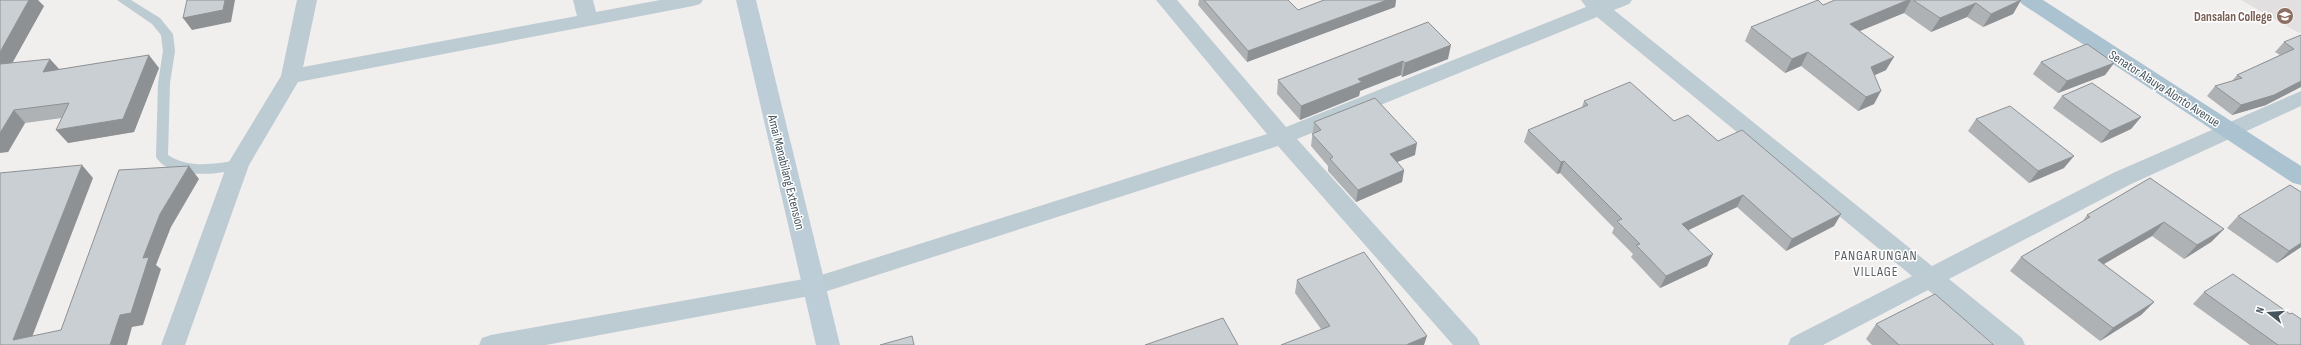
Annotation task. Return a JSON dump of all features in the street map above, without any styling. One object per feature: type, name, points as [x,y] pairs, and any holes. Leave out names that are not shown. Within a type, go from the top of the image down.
[{"type":"main road","name":"Senator Alauya Alonto Avenue","points":[[2029,0],[2301,177]]},
{"type":"street","points":[[173,345],[238,165],[291,76],[307,0]]},
{"type":"street","points":[[583,0],[588,20]]},
{"type":"street","points":[[291,76],[693,0]]},
{"type":"street","name":"Amai Manabilang Extension","points":[[746,0],[828,345]]},
{"type":"street","points":[[1166,0],[1282,137],[1468,345]]},
{"type":"street","points":[[491,345],[814,286],[1282,137],[1595,4],[1622,0]]},
{"type":"street","points":[[1595,4],[2013,345]]},
{"type":"street","points":[[1800,345],[2121,179],[2301,98]]},
{"type":"lane","points":[[123,0],[156,21],[167,34],[169,51],[164,83],[162,157],[173,166],[186,170],[238,165]]},
{"type":"shaded area","name":"Dansalan College","points":[[2241,0],[2301,0],[2301,32],[2299,33]]},
{"type":"building","points":[[0,0],[29,0],[0,52]]},
{"type":"building","points":[[187,0],[225,0],[223,10],[183,18]]},
{"type":"building","points":[[1204,0],[1288,0],[1298,10],[1324,0],[1387,0],[1248,51]]},
{"type":"building","points":[[1818,0],[1823,5],[1835,0],[1908,0],[1850,24],[1894,57],[1871,67],[1881,91],[1866,97],[1808,52],[1792,59],[1751,27]]},
{"type":"building","points":[[1913,0],[2021,0],[1991,14],[1976,3],[1940,18]]},
{"type":"building","points":[[1428,22],[1451,45],[1405,63],[1403,61],[1358,79],[1362,82],[1301,106],[1278,80]]},
{"type":"building","points":[[2301,35],[2301,81],[2274,95],[2241,105],[2215,86],[2242,78],[2237,75],[2294,49],[2284,42]]},
{"type":"building","points":[[2087,44],[2114,63],[2067,81],[2041,62]]},
{"type":"building","points":[[149,55],[123,119],[56,130],[69,103],[14,110],[0,133],[0,64],[50,59],[43,72]]},
{"type":"building","points":[[1630,82],[1674,121],[1688,115],[1718,141],[1742,130],[1841,214],[1792,239],[1743,195],[1682,224],[1713,254],[1666,276],[1636,245],[1640,244],[1617,221],[1622,219],[1564,161],[1561,162],[1528,130],[1588,105],[1584,101]]},
{"type":"building","points":[[2092,83],[2141,117],[2110,131],[2062,96]]},
{"type":"building","points":[[1375,98],[1417,143],[1390,154],[1404,170],[1358,190],[1330,159],[1333,157],[1312,134],[1321,130],[1314,122]]},
{"type":"building","points":[[2010,106],[2074,156],[2038,171],[1976,119]]},
{"type":"building","points":[[82,165],[13,340],[61,330],[119,170],[189,166],[160,214],[143,258],[149,257],[131,313],[120,315],[110,345],[0,345],[0,173]]},
{"type":"building","points":[[2150,178],[2224,229],[2197,245],[2164,222],[2098,260],[2154,302],[2113,328],[2021,257],[2090,217],[2087,215]]},
{"type":"building","points":[[2290,185],[2301,192],[2301,243],[2289,251],[2238,216]]},
{"type":"building","points":[[1364,252],[1427,336],[1406,345],[1281,345],[1330,326],[1297,280]]},
{"type":"building","points":[[2233,274],[2290,314],[2292,313],[2301,319],[2301,345],[2278,345],[2204,292]]},
{"type":"building","points":[[1935,294],[1994,345],[1899,345],[1876,324]]},
{"type":"building","points":[[1223,318],[1238,345],[1145,345]]},
{"type":"building","points":[[912,336],[914,345],[880,345]]},
{"type":"place","name":"Dansalan College","points":[[2285,16]]},
{"type":"district","name":"PANGARUNGAN VILLAGE","points":[[1876,264]]}]
